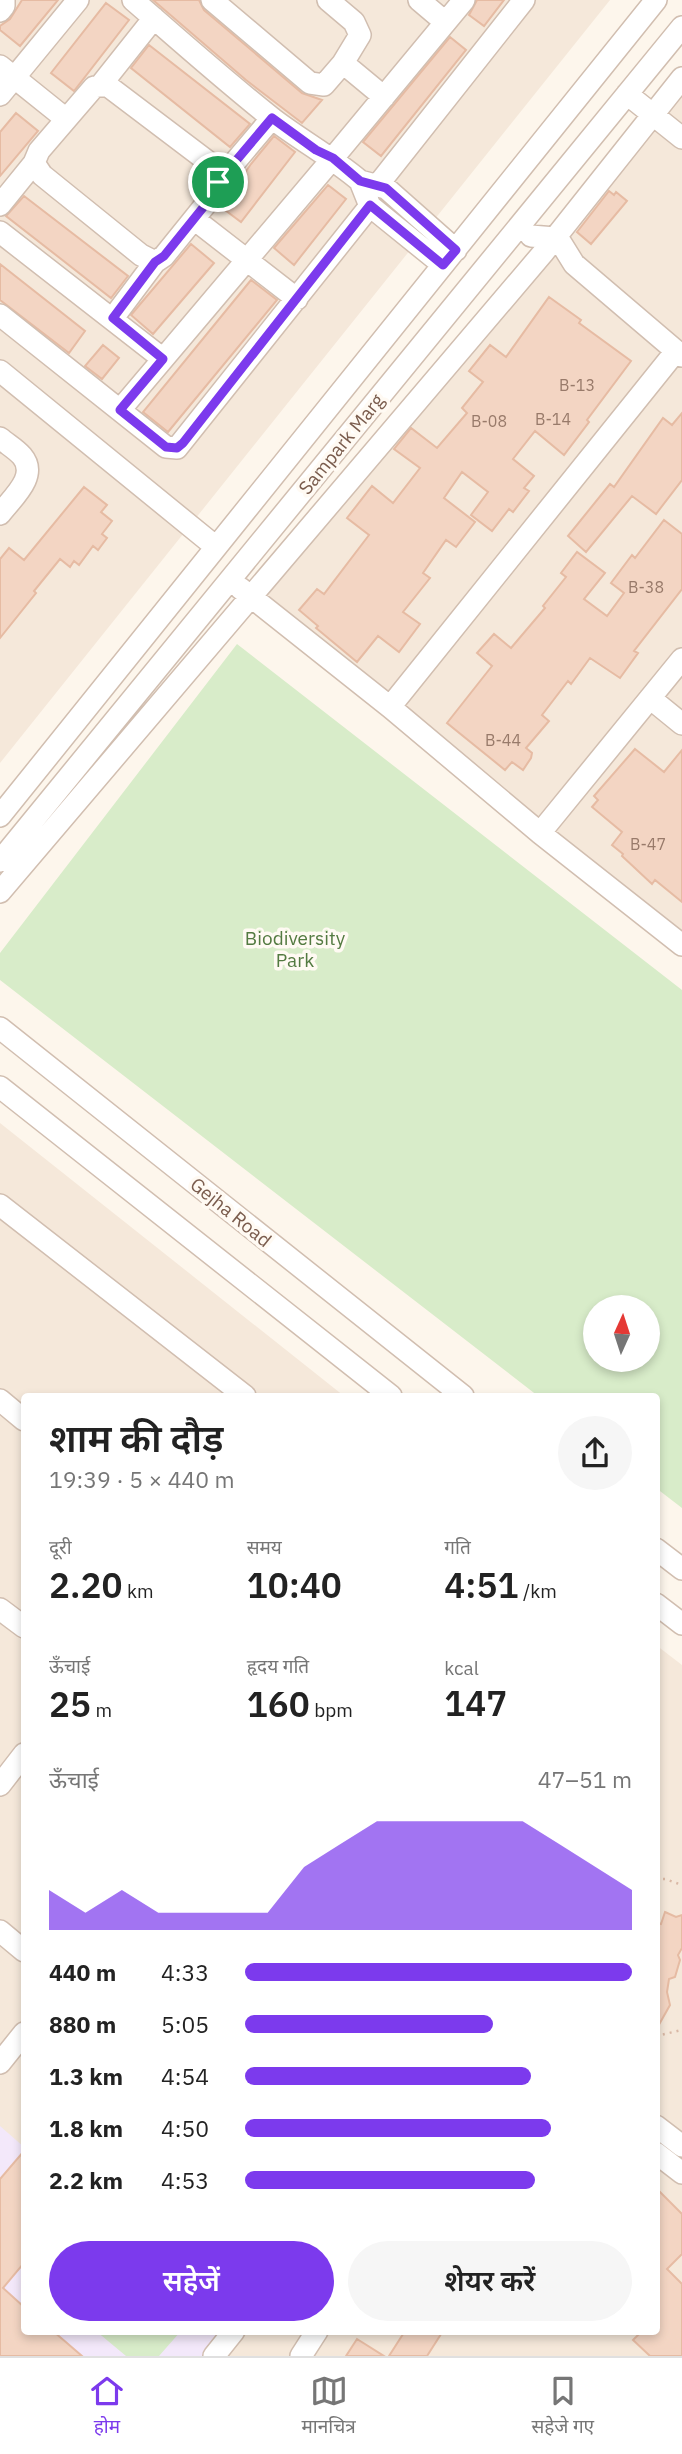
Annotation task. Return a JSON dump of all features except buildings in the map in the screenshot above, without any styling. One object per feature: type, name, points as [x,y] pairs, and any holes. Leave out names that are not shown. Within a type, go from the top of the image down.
[{"type":"street","points":[[0,11],[5,6],[5,0]]},
{"type":"street","points":[[0,95],[7,72],[78,0]]},
{"type":"street","points":[[133,0],[272,118],[316,150],[333,158],[449,257]]},
{"type":"street","points":[[212,0],[310,83],[324,85],[360,35],[354,22],[328,0]]},
{"type":"street","points":[[419,0],[446,22]]},
{"type":"street","points":[[120,410],[464,0]]},
{"type":"street","points":[[0,315],[166,447],[177,448],[297,299],[369,191],[524,0]]},
{"type":"street","name":"Sampark Marg","points":[[0,816],[656,0]]},
{"type":"street","points":[[100,86],[153,18]]},
{"type":"street","name":"Sampark Marg","points":[[0,861],[229,581],[537,238],[627,94],[682,27]]},
{"type":"street","points":[[342,63],[384,97]]},
{"type":"street","points":[[7,72],[66,119]]},
{"type":"street","points":[[0,892],[250,596],[537,238],[653,114],[682,78]]},
{"type":"street","points":[[0,205],[34,163],[39,151],[94,87],[108,86],[215,167],[218,189],[164,256],[155,262],[113,318]]},
{"type":"street","points":[[627,94],[682,138]]},
{"type":"street","points":[[218,182],[272,118]]},
{"type":"street","points":[[34,163],[41,175],[141,255],[155,262]]},
{"type":"street","points":[[194,219],[297,299]]},
{"type":"street","points":[[0,232],[163,359]]},
{"type":"street","points":[[390,707],[679,354],[574,264],[561,243],[537,238]]},
{"type":"street","points":[[0,371],[216,547]]},
{"type":"street","points":[[0,438],[22,456],[28,475],[0,513]]},
{"type":"street","points":[[229,581],[390,707],[540,833],[682,945]]},
{"type":"street","points":[[540,833],[682,659]]},
{"type":"street","points":[[650,698],[682,724]]},
{"type":"street","name":"Gejha Road","points":[[0,1028],[459,1393]]},
{"type":"street","points":[[0,1087],[387,1393]]},
{"type":"street","points":[[0,1205],[241,1393]]},
{"type":"street","points":[[0,1401],[21,1418]]},
{"type":"street","points":[[660,1552],[682,1569]]},
{"type":"street","points":[[660,1607],[682,1624]]},
{"type":"street","points":[[0,1609],[21,1625]]},
{"type":"street","points":[[0,1785],[21,1758]]},
{"type":"street","points":[[0,1931],[21,1948]]},
{"type":"street","points":[[0,2063],[21,2037]]},
{"type":"street","points":[[660,2129],[682,2146]]},
{"type":"street","points":[[660,2156],[682,2173]]},
{"type":"street","points":[[214,2356],[231,2335]]},
{"type":"street","points":[[301,2356],[314,2335]]},
{"type":"path","points":[[660,1879],[682,1885]]},
{"type":"path","points":[[660,2035],[682,2030]]},
{"type":"shaded area","points":[[0,0],[610,0],[0,763]]},
{"type":"shaded area","points":[[682,91],[682,938],[259,603]]},
{"type":"shaded area","points":[[0,1123],[340,1393],[21,1393],[21,2335],[660,2335],[660,1648],[682,1665],[682,2356],[0,2356]]},
{"type":"shaded area","points":[[0,2126],[21,2144],[21,2335],[227,2335],[209,2356],[0,2356]]},
{"type":"green space","name":"Biodiversity Park","points":[[237,644],[682,990],[682,1508],[660,1491],[660,1393],[534,1393],[0,980],[0,953]]},
{"type":"green space","points":[[101,2335],[177,2335],[159,2356],[126,2356]]},
{"type":"route","points":[[272,118],[316,150],[333,158],[360,181],[386,188],[456,250],[443,265],[370,205],[183,443],[177,448],[166,447],[120,410],[163,359],[113,318],[155,262],[164,256],[218,189],[218,182],[272,118]]}]
